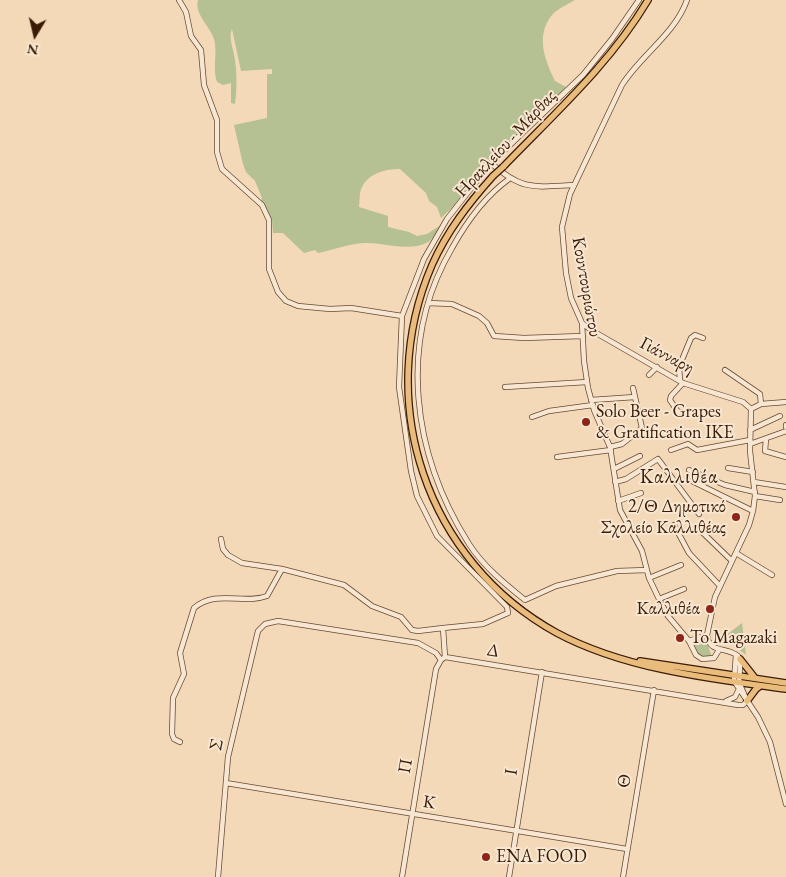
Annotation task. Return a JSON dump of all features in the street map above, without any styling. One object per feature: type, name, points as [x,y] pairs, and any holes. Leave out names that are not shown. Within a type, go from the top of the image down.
[{"type":"main road","name":"Ηρακλείου - Μάρθας","points":[[648,0],[625,35],[602,64],[493,176],[473,199],[442,244],[432,265],[416,315],[411,338],[408,390],[411,429],[418,460],[436,506],[455,538],[476,568],[494,588],[518,607],[559,633],[598,651],[637,661],[650,661],[737,678],[761,686],[786,689]]},
{"type":"main road","points":[[738,657],[755,678]]},
{"type":"main road","name":"Ηρακλείου - Μάρθας","points":[[737,678],[755,678],[786,683]]},
{"type":"main road","points":[[747,701],[756,689],[761,686]]},
{"type":"street","points":[[179,0],[186,12],[191,36],[201,50],[204,86],[217,120],[217,152],[222,169],[262,205],[269,220],[269,269],[278,292],[286,301],[298,306],[330,309],[351,308],[402,316]]},
{"type":"street","points":[[221,539],[223,550],[234,559],[252,566],[282,569],[344,585],[372,606],[401,617],[415,631],[483,624],[508,613],[507,607],[437,536],[418,496],[411,471],[399,387],[402,316],[424,259],[436,236],[491,163],[583,75],[612,39],[639,0]]},
{"type":"street","name":"Κουντουριώτου","points":[[687,0],[680,16],[646,54],[622,85],[574,184],[564,216],[563,240],[569,289],[582,323],[587,382],[592,402],[610,449],[620,510],[642,551],[649,578],[668,616],[690,641],[696,655],[702,659],[714,658],[719,650]]},
{"type":"street","points":[[491,163],[509,179],[530,186],[574,184]]},
{"type":"street","points":[[509,179],[489,196],[466,224],[441,268],[424,315],[418,392],[422,435],[432,469],[469,544],[484,563],[525,600],[556,586],[616,571],[647,570]]},
{"type":"street","points":[[428,303],[452,304],[479,316],[484,319],[494,336],[583,336]]},
{"type":"street","name":"Γιάνναρη","points":[[582,323],[590,330],[681,381],[744,402],[751,409]]},
{"type":"street","points":[[700,413],[678,412],[670,400],[681,381],[679,367],[691,338],[695,335],[703,338]]},
{"type":"street","points":[[649,375],[657,367]]},
{"type":"street","points":[[725,370],[760,394],[761,404]]},
{"type":"street","points":[[504,388],[587,382]]},
{"type":"street","points":[[557,457],[610,449],[622,444],[642,428],[633,388]]},
{"type":"street","points":[[532,417],[549,411],[592,402],[635,397]]},
{"type":"street","points":[[724,702],[735,697],[738,689],[738,657],[730,651],[719,650],[710,645],[707,635],[710,611],[753,511],[755,494],[750,442],[751,409],[761,404],[786,402]]},
{"type":"street","points":[[750,430],[780,416]]},
{"type":"street","points":[[671,450],[690,444],[696,450],[766,439],[786,428]]},
{"type":"street","points":[[766,439],[765,451],[786,457]]},
{"type":"street","points":[[614,469],[640,456]]},
{"type":"street","points":[[615,482],[626,479],[658,459],[699,514]]},
{"type":"street","points":[[728,468],[754,472]]},
{"type":"street","points":[[689,470],[725,485],[780,500]]},
{"type":"street","points":[[692,481],[753,511]]},
{"type":"street","points":[[754,482],[786,486]]},
{"type":"street","points":[[618,501],[641,492]]},
{"type":"street","points":[[674,525],[689,553],[720,586]]},
{"type":"street","points":[[702,532],[732,561]]},
{"type":"street","points":[[736,553],[772,575]]},
{"type":"street","points":[[649,578],[681,565]]},
{"type":"street","points":[[180,742],[174,739],[172,734],[173,698],[184,674],[180,653],[194,608],[218,598],[258,598],[267,596],[282,569]]},
{"type":"street","points":[[659,599],[684,589]]},
{"type":"street","name":"Δ","points":[[265,624],[278,621],[418,643],[443,659],[542,672],[743,705],[747,701]]},
{"type":"street","name":"Σ","points":[[218,877],[228,757],[258,631],[265,624]]},
{"type":"street","points":[[443,628],[443,659]]},
{"type":"street","points":[[690,641],[707,635]]},
{"type":"street","name":"Π","points":[[402,877],[436,669],[443,659]]},
{"type":"street","name":"Ι","points":[[509,877],[542,672]]},
{"type":"street","points":[[737,678],[747,701],[770,742],[786,804]]},
{"type":"street","points":[[738,689],[747,701]]},
{"type":"street","name":"Θ","points":[[623,877],[654,690]]},
{"type":"street","name":"Κ","points":[[226,784],[627,849]]},
{"type":"green space","points":[[198,0],[575,0],[552,15],[544,31],[543,40],[545,56],[555,81],[566,87],[483,165],[455,205],[441,218],[437,207],[429,201],[426,193],[400,169],[378,173],[365,182],[360,191],[359,207],[388,216],[388,227],[417,236],[427,234],[441,225],[435,236],[428,242],[412,247],[364,243],[318,253],[315,250],[304,253],[283,233],[273,233],[272,220],[261,201],[262,198],[255,181],[246,172],[243,164],[234,125],[267,118],[267,74],[272,74],[272,69],[241,71],[232,29],[231,40],[235,60],[236,82],[235,104],[231,103],[231,83],[223,85],[217,82],[214,39],[200,15],[197,5]]},
{"type":"green space","points":[[742,623],[746,655],[726,639],[725,636]]},
{"type":"green space","points":[[705,638],[712,657],[704,660],[695,653],[692,644]]},
{"type":"place","name":"Solo Beer - Grapes & Gratification IKE","points":[[586,422]]},
{"type":"place","name":"2/Θ Δημοτικό Σχολείο Καλλιθέας","points":[[736,517]]},
{"type":"place","name":"Καλλιθέα","points":[[710,609]]},
{"type":"place","name":"To Magazaki","points":[[680,638]]},
{"type":"place","name":"ENA FOOD","points":[[486,857]]},
{"type":"district","name":"Καλλιθέα","points":[[679,478]]}]
